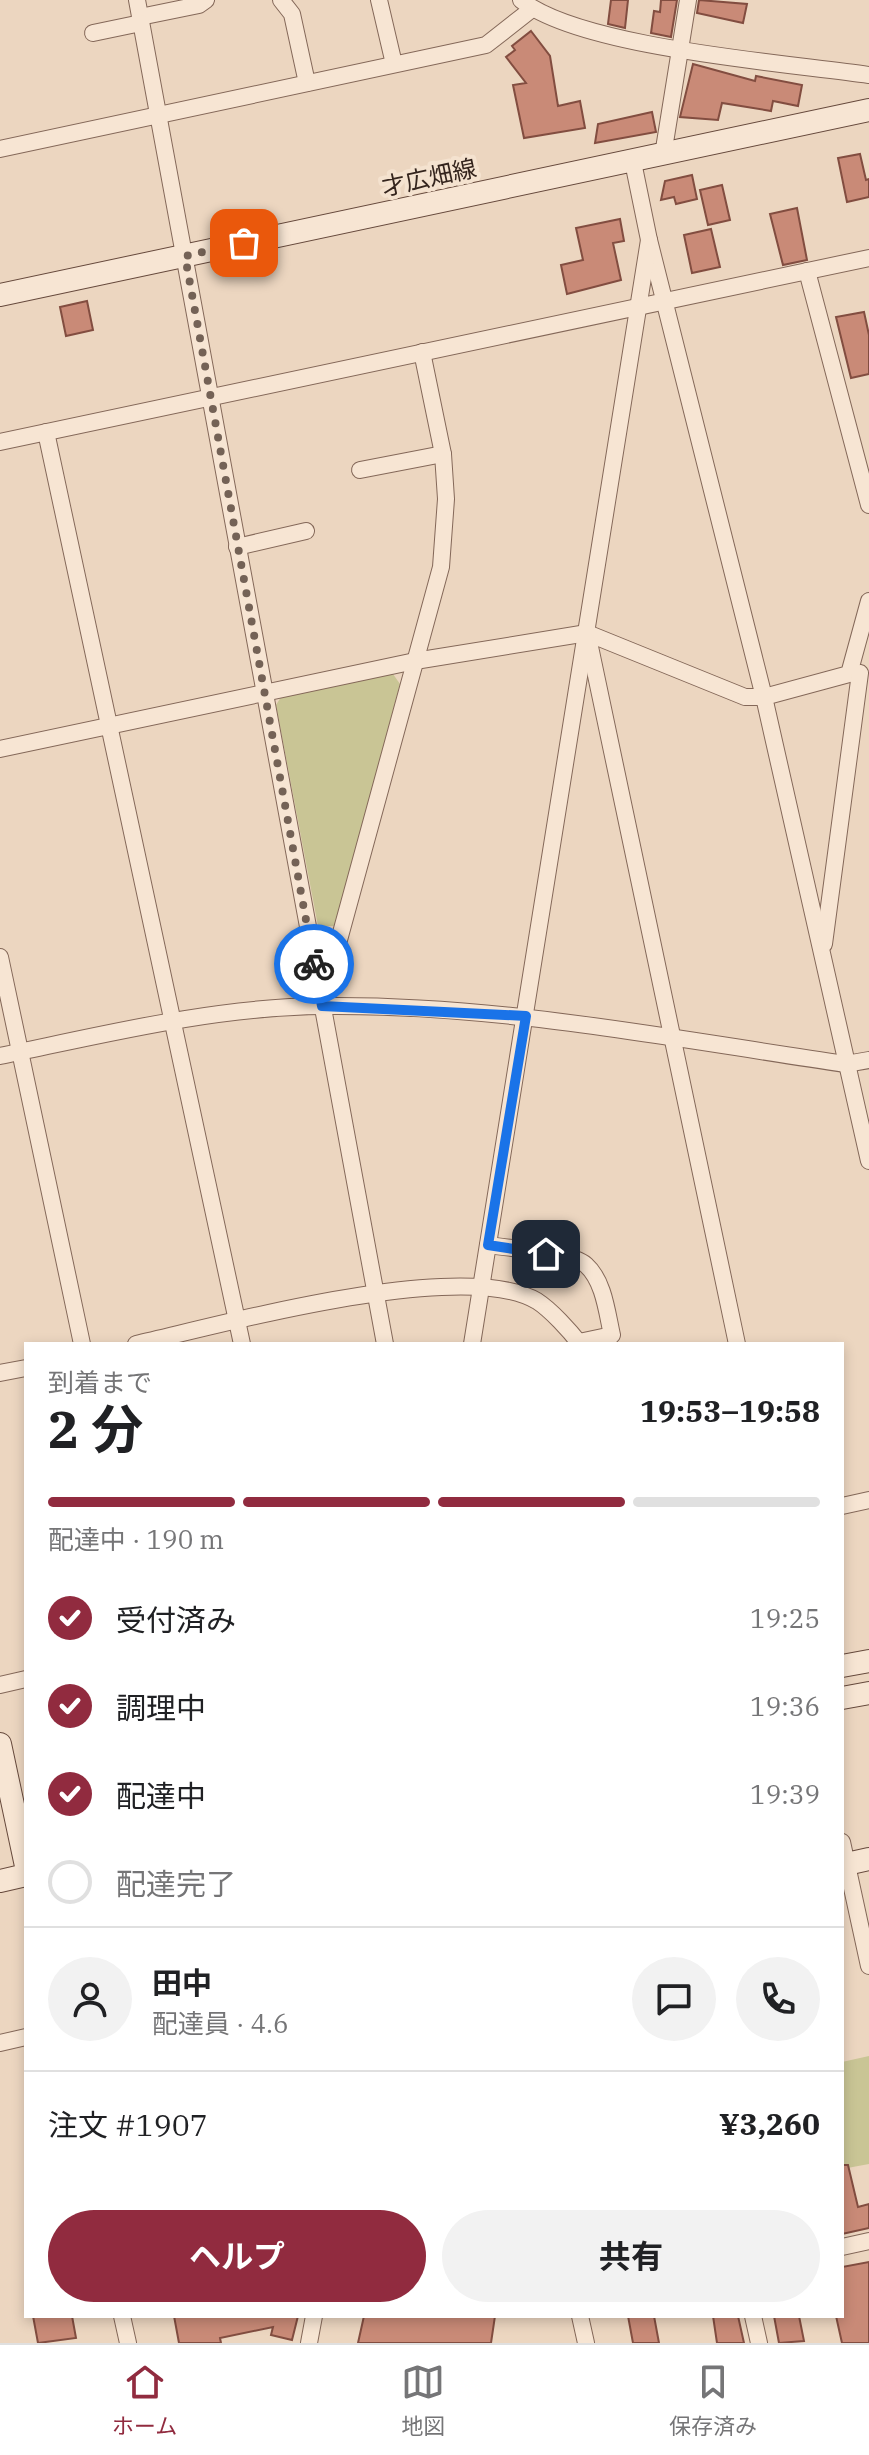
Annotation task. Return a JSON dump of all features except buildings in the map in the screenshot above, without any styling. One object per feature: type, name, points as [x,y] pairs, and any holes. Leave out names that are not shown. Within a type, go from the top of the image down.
[{"type":"main road","name":"才広畑線","points":[[0,295],[869,110]]},
{"type":"main road","points":[[844,1666],[869,1661]]},
{"type":"main road","points":[[844,1698],[869,1693]]},
{"type":"main road","points":[[0,1744],[16,1844]]},
{"type":"main road","points":[[844,1857],[869,1859]]},
{"type":"main road","points":[[0,1881],[24,1875]]},
{"type":"street","points":[[93,33],[139,13],[199,5],[206,0]]},
{"type":"street","points":[[281,0],[292,14],[307,83]]},
{"type":"street","points":[[379,0],[394,64]]},
{"type":"street","points":[[663,155],[688,0]]},
{"type":"street","points":[[0,149],[486,45],[526,4],[570,26],[681,48],[869,75]]},
{"type":"street","points":[[139,13],[385,1342]]},
{"type":"street","points":[[633,162],[649,240],[764,697],[869,1161]]},
{"type":"street","points":[[472,1342],[649,240]]},
{"type":"street","points":[[0,442],[869,258]]},
{"type":"street","points":[[807,271],[869,505]]},
{"type":"street","points":[[313,958],[336,951],[441,567],[446,499],[443,454],[422,352]]},
{"type":"street","points":[[46,432],[242,1342]]},
{"type":"street","points":[[360,470],[443,454]]},
{"type":"street","points":[[237,547],[306,531]]},
{"type":"street","points":[[822,957],[869,601]]},
{"type":"street","points":[[587,633],[737,1342]]},
{"type":"street","points":[[0,749],[415,661],[587,633],[745,697],[764,697],[859,671]]},
{"type":"street","points":[[0,957],[82,1342]]},
{"type":"street","points":[[0,1056],[172,1020],[322,1006],[526,1016],[846,1064],[869,1060]]},
{"type":"street","points":[[488,1245],[574,1258],[587,1266],[600,1288],[612,1335],[583,1342]]},
{"type":"street","points":[[145,1342],[375,1292],[482,1286],[536,1301],[578,1342]]},
{"type":"street","points":[[0,1373],[24,1368]]},
{"type":"street","points":[[844,1506],[869,1500]]},
{"type":"street","points":[[0,1685],[24,1679]]},
{"type":"street","points":[[844,1857],[869,1966]]},
{"type":"street","points":[[0,2043],[24,2037]]},
{"type":"street","points":[[844,2247],[869,2241]]},
{"type":"street","points":[[122,2318],[128,2343]]},
{"type":"street","points":[[309,2343],[314,2318]]},
{"type":"street","points":[[580,2318],[586,2343]]},
{"type":"street","points":[[753,2318],[759,2343]]},
{"type":"shaded area","points":[[393,674],[400,684],[335,926],[318,926],[276,705],[281,697]]},
{"type":"shaded area","points":[[869,2056],[869,2164],[844,2169],[844,2062]]},
{"type":"way so far","points":[[244,243],[185,256],[208,398],[314,964]]},
{"type":"route","points":[[314,964],[322,1006],[526,1016],[488,1245],[546,1254]]}]
